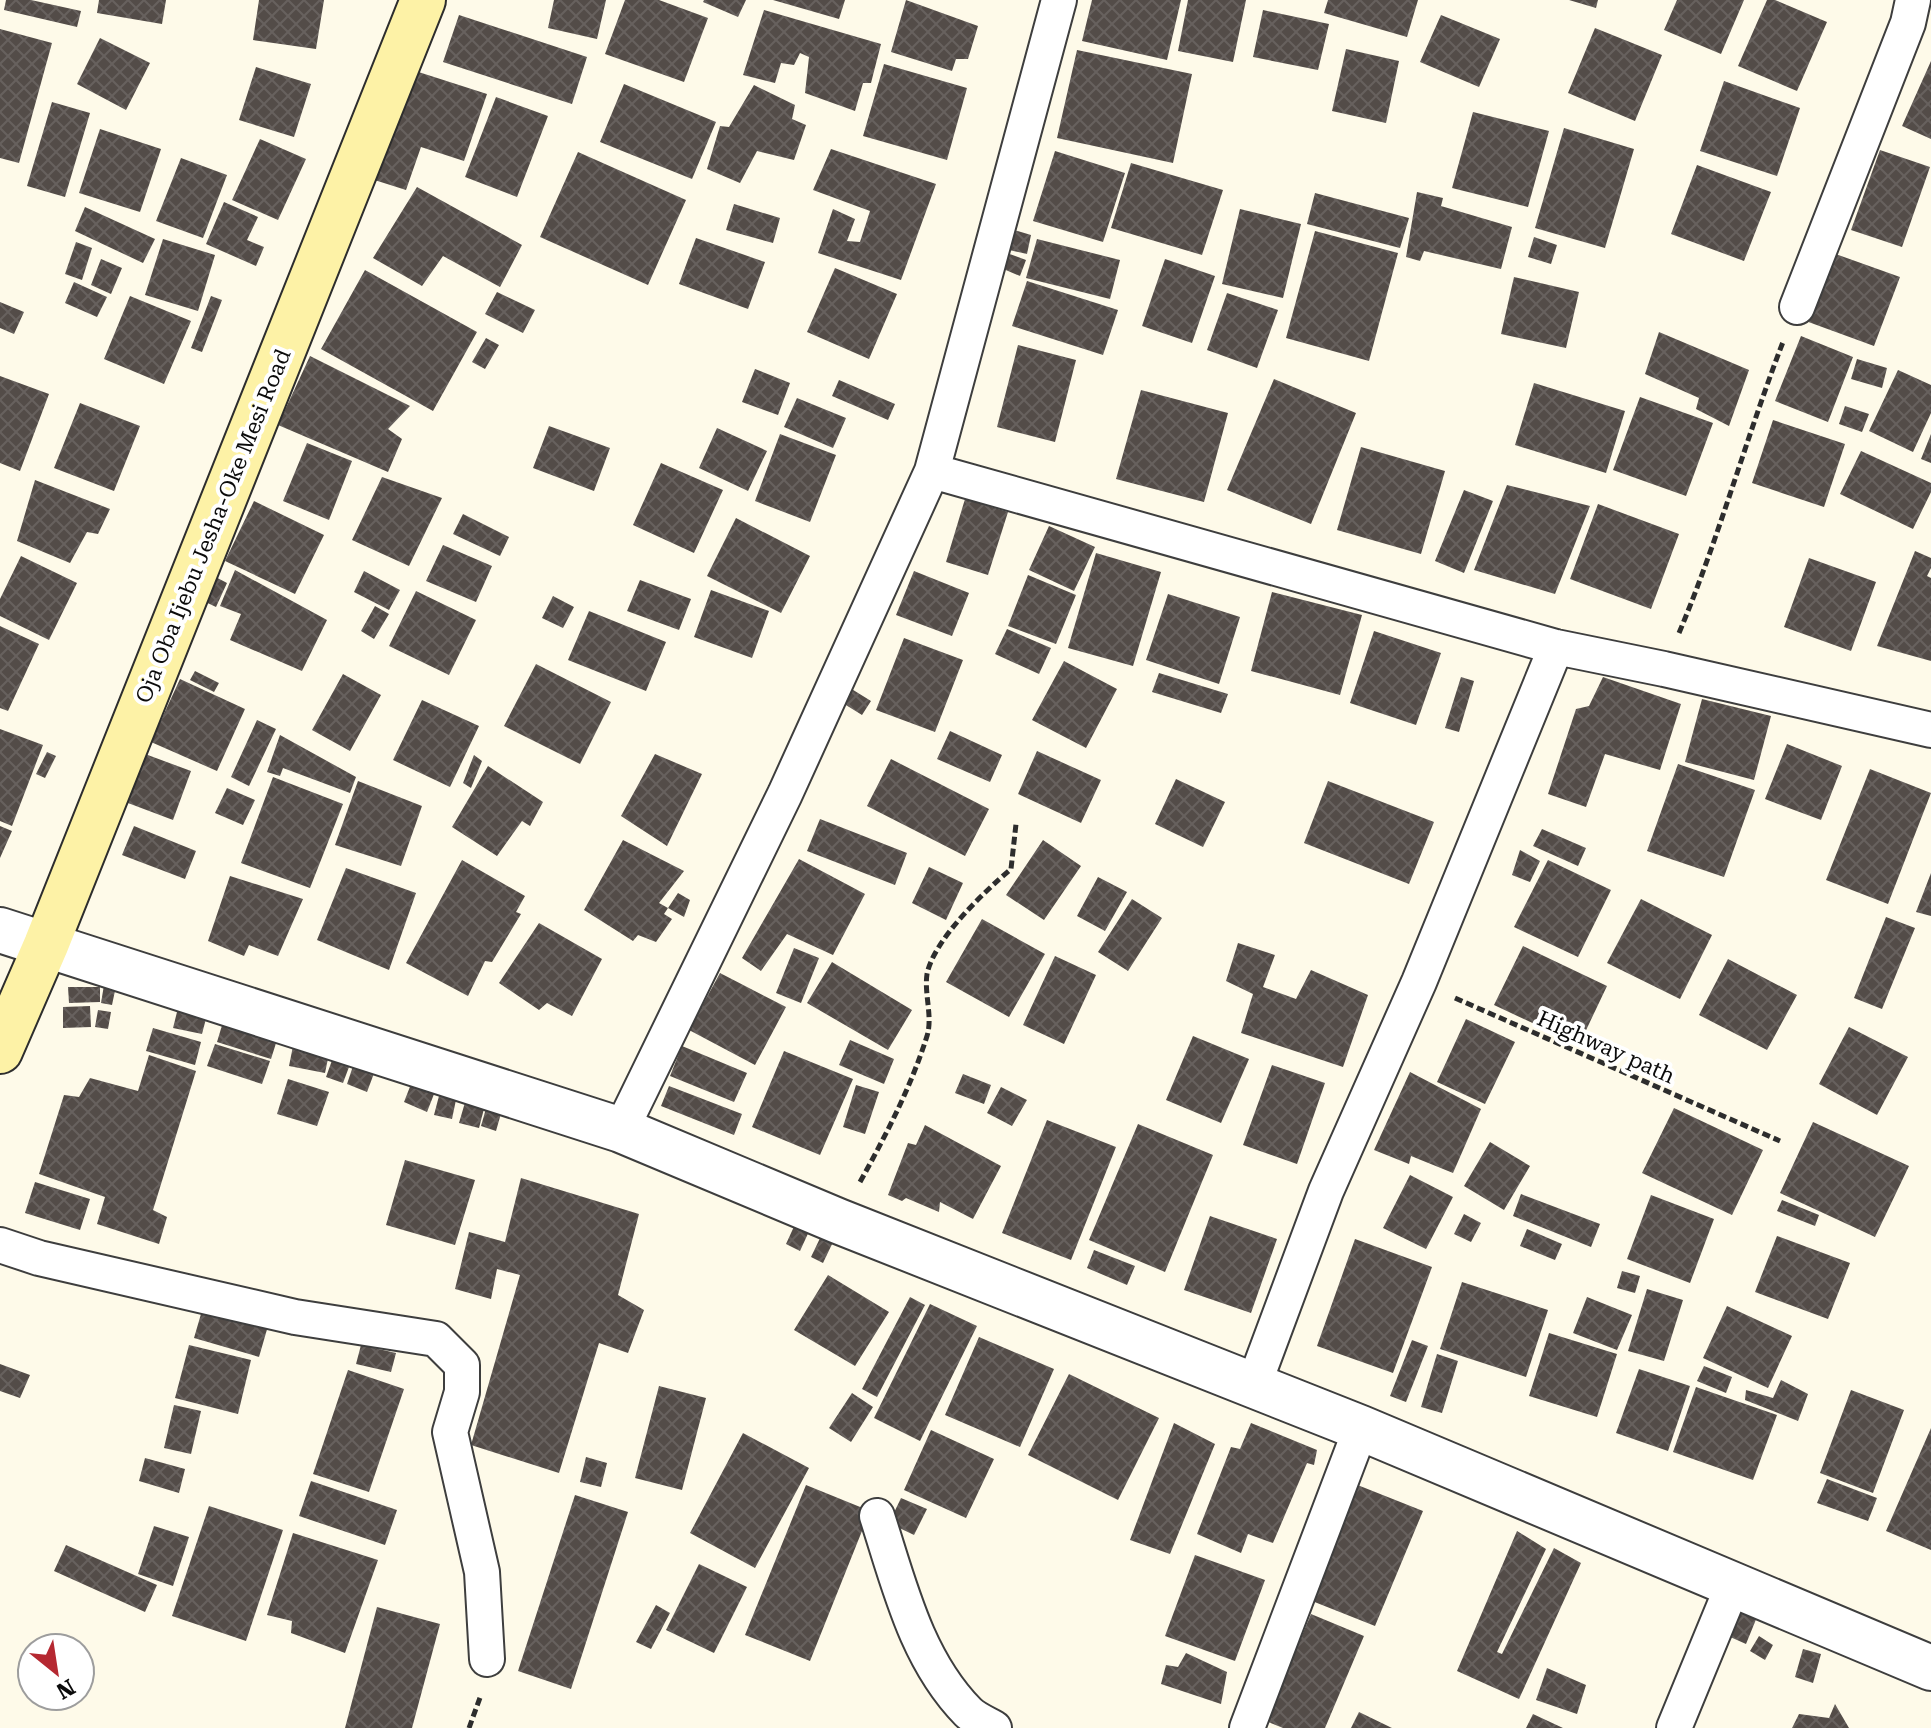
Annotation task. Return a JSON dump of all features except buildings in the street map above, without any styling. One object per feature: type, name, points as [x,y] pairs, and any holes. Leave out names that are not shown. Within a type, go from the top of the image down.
[{"type":"main road","name":"Oja Oba Ijebu Jesha-Oke Mesi Road","points":[[0,1051],[46,945],[423,0]]},
{"type":"street","points":[[621,1130],[785,794],[932,471],[1059,0]]},
{"type":"street","points":[[1797,307],[1908,23],[1913,0]]},
{"type":"street","points":[[932,471],[1556,647],[1931,730]]},
{"type":"street","points":[[1253,1387],[1326,1191],[1419,982],[1556,647]]},
{"type":"street","points":[[0,930],[621,1130],[838,1221],[1361,1428],[1931,1668]]},
{"type":"street","points":[[0,1245],[39,1258],[295,1317],[436,1339],[462,1365],[462,1392],[450,1432],[482,1572],[487,1659]]},
{"type":"street","points":[[1247,1728],[1361,1428]]},
{"type":"street","points":[[877,1516],[915,1631],[937,1674],[969,1714],[994,1728]]},
{"type":"street","points":[[1674,1728],[1733,1585]]},
{"type":"path","points":[[1664,669],[1705,572],[1760,400],[1797,307]]},
{"type":"path","points":[[838,1221],[893,1124],[929,1031],[927,973],[942,944],[976,899],[1011,869],[1016,824]]},
{"type":"path","name":"Highway path","points":[[1419,982],[1780,1141]]}]
